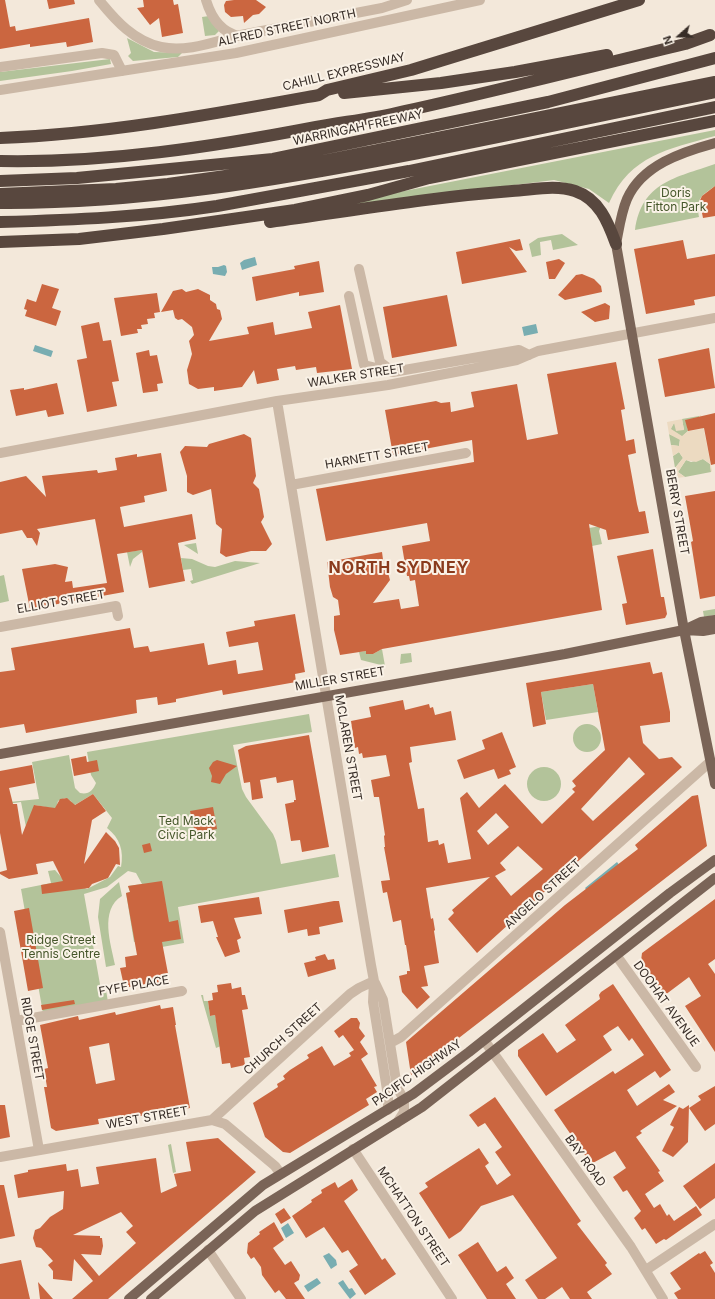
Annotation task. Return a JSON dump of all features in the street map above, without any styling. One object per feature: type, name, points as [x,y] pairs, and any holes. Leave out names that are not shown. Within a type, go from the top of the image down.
[{"type":"highway","name":"CAHILL EXPRESSWAY","points":[[0,138],[41,136],[197,118],[319,95],[326,90],[411,70],[601,13],[639,0]]},
{"type":"highway","points":[[319,95],[474,79],[712,35]]},
{"type":"highway","points":[[0,161],[69,160],[186,150],[395,114],[685,44],[712,35]]},
{"type":"highway","name":"WARRINGAH FREEWAY","points":[[0,181],[77,178],[273,159],[548,102],[715,58]]},
{"type":"highway","name":"WARRINGAH FREEWAY","points":[[0,194],[116,189],[168,184],[289,168],[715,82]]},
{"type":"highway","points":[[0,203],[96,200],[174,194],[262,182],[462,144],[715,92]]},
{"type":"highway","points":[[0,222],[96,218],[210,207],[409,171],[715,107]]},
{"type":"highway","points":[[0,242],[33,242],[79,239],[163,229],[295,210],[368,195],[429,178],[715,120]]},
{"type":"highway","points":[[163,229],[249,224],[462,195],[553,188],[575,191],[591,200],[605,217],[616,244]]},
{"type":"main road","points":[[616,244],[625,205],[628,197],[640,180],[656,166],[670,159],[693,149],[715,143]]},
{"type":"main road","name":"BERRY STREET","points":[[616,244],[684,630],[715,784]]},
{"type":"main road","name":"MILLER STREET","points":[[0,754],[326,695],[565,654],[684,630],[701,622],[715,620]]},
{"type":"main road","name":"MILLER STREET","points":[[684,630],[702,631],[715,629]]},
{"type":"main road","points":[[711,863],[715,856]]},
{"type":"main road","name":"PACIFIC HIGHWAY","points":[[129,1299],[238,1204],[280,1173],[404,1100],[484,1040],[670,893],[711,863]]},
{"type":"main road","points":[[152,1299],[208,1250],[268,1202],[422,1107],[715,878]]},
{"type":"street","points":[[99,0],[127,30],[152,44],[172,48],[207,43],[382,8],[402,0]]},
{"type":"street","name":"ALFRED STREET NORTH","points":[[0,90],[236,53],[480,0]]},
{"type":"street","points":[[207,2],[219,25],[229,33],[239,36]]},
{"type":"street","points":[[0,67],[102,53],[114,55],[122,71]]},
{"type":"street","points":[[359,269],[380,362],[393,372]]},
{"type":"street","points":[[349,296],[364,365],[393,372],[519,350],[529,355]]},
{"type":"street","name":"WALKER STREET","points":[[0,453],[277,401],[388,385],[517,360],[538,351],[632,332],[715,318]]},
{"type":"street","name":"MCLAREN STREET","points":[[277,401],[374,981],[374,1002],[388,1096],[388,1110]]},
{"type":"street","name":"HARNETT STREET","points":[[291,485],[466,453]]},
{"type":"street","name":"ELLIOT STREET","points":[[0,626],[116,606],[118,616]]},
{"type":"street","name":"ANGELO STREET","points":[[390,1043],[413,1026],[710,761]]},
{"type":"street","name":"RIDGE STREET","points":[[0,932],[39,1150]]},
{"type":"street","name":"DOOHAT AVENUE","points":[[616,955],[696,1067]]},
{"type":"street","name":"MCLAREN STREET","points":[[374,981],[383,1000],[397,1087],[404,1100]]},
{"type":"street","name":"CHURCH STREET","points":[[212,1120],[350,994],[374,981]]},
{"type":"street","name":"FYFE PLACE","points":[[16,1021],[182,991]]},
{"type":"street","name":"BAY ROAD","points":[[484,1040],[646,1270],[663,1299]]},
{"type":"street","points":[[397,1123],[404,1112],[404,1100]]},
{"type":"street","points":[[212,1120],[225,1124],[275,1166],[280,1173]]},
{"type":"street","name":"WEST STREET","points":[[0,1157],[212,1120]]},
{"type":"street","name":"MCHATTON STREET","points":[[353,1149],[452,1299]]},
{"type":"street","points":[[646,1270],[715,1224]]},
{"type":"street","points":[[208,1250],[241,1299]]},
{"type":"green space","points":[[209,16],[219,31],[215,35],[205,36],[202,17]]},
{"type":"green space","points":[[127,38],[154,52],[182,53],[178,57],[133,61],[128,56],[131,53]]},
{"type":"green space","points":[[110,59],[111,64],[0,81],[0,72]]},
{"type":"green space","points":[[715,130],[715,136],[667,150],[640,164],[628,174],[618,187],[609,203],[589,189],[554,180],[347,206],[389,194]]},
{"type":"green space","name":"Doris Fitton Park","points":[[715,164],[715,186],[706,192],[699,201],[699,217],[635,230],[639,214],[645,201],[653,192],[674,178]]},
{"type":"green space","points":[[562,234],[578,245],[553,250],[551,240],[540,242],[541,255],[532,257],[529,244],[538,238]]},
{"type":"green space","points":[[699,416],[700,418],[686,420],[688,431],[682,437],[670,429],[674,423],[684,430],[682,419]]},
{"type":"green space","points":[[669,434],[680,439],[679,446],[671,445]]},
{"type":"green space","points":[[679,452],[683,458],[675,468],[673,456]]},
{"type":"green space","points":[[703,459],[710,464],[711,472],[685,477],[678,472],[686,460],[691,462]]},
{"type":"green space","points":[[601,526],[599,531],[602,544],[592,546],[589,528]]},
{"type":"green space","points":[[196,543],[198,554],[184,545]]},
{"type":"green space","points":[[142,550],[142,552],[133,559],[130,567],[127,552]]},
{"type":"green space","points":[[181,558],[192,559],[208,566],[215,567],[235,561],[260,563],[192,584],[190,581],[193,580],[191,569],[183,570]]},
{"type":"green space","points":[[4,575],[9,601],[0,603],[0,576]]},
{"type":"green space","points":[[715,609],[715,615],[704,617],[703,611]]},
{"type":"green space","points":[[382,649],[385,666],[361,660],[359,652],[366,651],[373,654]]},
{"type":"green space","points":[[411,653],[412,662],[400,664],[401,654]]},
{"type":"green space","points":[[593,684],[598,712],[546,720],[541,692]]},
{"type":"green space","name":"Ted Mack Civic Park","points":[[309,714],[312,732],[233,745],[242,789],[246,797],[273,834],[281,864],[335,854],[339,877],[178,907],[184,943],[140,951],[138,941],[134,942],[126,893],[130,892],[128,886],[142,884],[136,873],[128,871],[107,887],[84,894],[101,990],[106,990],[108,1002],[43,1013],[21,889],[51,883],[48,871],[55,870],[62,878],[87,889],[110,877],[118,866],[121,867],[122,856],[118,841],[107,828],[112,818],[93,794],[73,806],[71,801],[65,798],[58,801],[56,809],[35,805],[26,827],[21,802],[0,805],[0,803],[39,799],[32,762],[69,755],[75,788],[80,793],[88,793],[92,790],[96,783],[91,775],[87,752]]},
{"type":"green space","points":[[587,724],[597,728],[601,738],[597,748],[587,752],[577,748],[573,738],[577,728]]},
{"type":"green space","points":[[544,767],[556,772],[561,784],[556,796],[544,801],[532,796],[527,784],[532,772]]},
{"type":"green space","points":[[119,882],[122,896],[115,902],[111,910],[108,928],[115,965],[106,967],[98,917],[100,899]]},
{"type":"green space","points":[[201,995],[203,995],[204,1001],[208,1001],[210,1016],[215,1015],[221,1046],[216,1048]]},
{"type":"green space","points":[[171,1144],[176,1172],[173,1173],[168,1145]]},
{"type":"shaded area","points":[[701,415],[712,471],[711,472],[710,464],[703,459],[696,462],[686,460],[678,472],[685,477],[677,478],[675,468],[683,458],[679,452],[673,456],[671,445],[679,446],[680,440],[669,434],[667,422],[682,419],[684,430],[676,431],[674,423],[671,429],[682,436],[688,431],[702,429],[699,416]]},
{"type":"water","points":[[255,257],[257,265],[242,270],[240,263],[244,260]]},
{"type":"water","points":[[226,266],[227,272],[225,276],[213,274],[212,267]]},
{"type":"water","points":[[536,324],[538,333],[524,336],[522,327]]},
{"type":"water","points":[[35,345],[53,351],[51,357],[33,351]]},
{"type":"water","points":[[617,862],[623,870],[589,893],[585,888]]},
{"type":"water","points":[[288,1223],[294,1233],[286,1238],[281,1228]]},
{"type":"water","points":[[329,1253],[336,1260],[337,1265],[331,1269],[323,1256]]},
{"type":"water","points":[[317,1278],[321,1283],[308,1292],[304,1286]]},
{"type":"water","points":[[343,1280],[349,1289],[352,1288],[356,1294],[350,1299],[338,1283]]},
{"type":"building","points":[[0,0],[5,0],[10,27],[15,26],[16,31],[89,18],[93,42],[67,47],[66,42],[30,47],[30,44],[0,49]]},
{"type":"building","points":[[47,0],[74,0],[75,4],[49,9]]},
{"type":"building","points":[[143,0],[173,0],[174,5],[178,4],[183,33],[162,37],[159,18],[150,25],[137,8],[144,7]]},
{"type":"building","points":[[256,0],[266,7],[259,14],[253,15],[244,23],[243,16],[231,17],[225,12],[224,5],[226,1]]},
{"type":"building","points":[[715,186],[715,216],[703,218],[701,208],[696,209],[702,196]]},
{"type":"building","points":[[520,239],[523,250],[516,251],[509,247],[527,272],[462,284],[456,252]]},
{"type":"building","points":[[683,240],[687,259],[715,254],[715,296],[694,300],[695,305],[646,314],[634,249]]},
{"type":"building","points":[[559,259],[565,263],[555,279],[549,279],[546,262]]},
{"type":"building","points":[[319,261],[324,292],[299,296],[299,292],[256,301],[252,277],[295,269],[294,266]]},
{"type":"building","points":[[582,274],[594,279],[601,286],[602,292],[565,300],[558,295],[576,275]]},
{"type":"building","points":[[42,284],[59,289],[52,308],[61,311],[56,326],[25,316],[27,310],[24,309],[27,299],[36,302]]},
{"type":"building","points":[[182,289],[186,292],[198,289],[210,295],[210,300],[216,304],[217,309],[220,310],[222,319],[209,341],[249,334],[247,327],[273,322],[275,335],[312,328],[308,312],[340,305],[352,369],[317,373],[316,367],[296,370],[295,366],[277,369],[279,380],[257,384],[254,370],[242,387],[214,391],[214,387],[198,389],[189,384],[187,370],[192,354],[189,341],[194,335],[192,327],[182,319],[178,320],[175,318],[173,310],[161,312],[173,291]]},
{"type":"building","points":[[157,293],[160,312],[154,313],[155,318],[147,319],[148,324],[141,325],[142,329],[137,329],[138,333],[121,336],[114,298]]},
{"type":"building","points":[[447,295],[457,346],[392,358],[383,307]]},
{"type":"building","points":[[605,303],[610,306],[609,319],[595,322],[581,312]]},
{"type":"building","points":[[99,322],[103,341],[111,340],[119,381],[112,382],[117,406],[87,412],[77,360],[87,358],[81,326]]},
{"type":"building","points":[[709,348],[715,388],[665,397],[658,359]]},
{"type":"building","points":[[149,350],[150,356],[157,355],[163,383],[157,384],[158,391],[143,393],[136,353]]},
{"type":"building","points":[[616,362],[625,409],[621,410],[626,441],[634,439],[636,453],[628,455],[637,504],[639,512],[645,511],[649,533],[608,540],[606,530],[589,524],[602,610],[382,649],[373,654],[366,654],[366,651],[340,655],[334,630],[334,616],[340,615],[338,600],[333,597],[330,587],[327,562],[382,552],[384,567],[387,569],[390,580],[373,603],[399,599],[401,609],[419,606],[415,580],[410,581],[409,576],[407,576],[402,546],[430,541],[427,523],[326,541],[316,489],[474,462],[472,440],[393,455],[385,410],[436,401],[441,403],[450,402],[451,412],[474,407],[471,392],[517,384],[527,440],[558,434],[547,374]]},
{"type":"building","points":[[57,383],[64,414],[48,417],[46,410],[16,416],[10,390],[24,388],[24,390]]},
{"type":"building","points":[[715,413],[715,464],[711,465],[704,428],[688,431],[685,420]]},
{"type":"building","points":[[244,434],[251,438],[256,476],[253,483],[259,489],[264,517],[261,522],[272,544],[266,551],[251,551],[226,557],[220,553],[222,529],[216,524],[211,489],[193,495],[187,492],[187,476],[180,452],[185,446],[207,447],[209,444]]},
{"type":"building","points":[[161,453],[167,491],[144,496],[145,502],[120,507],[124,527],[192,514],[196,539],[178,543],[185,581],[149,588],[142,550],[117,554],[124,592],[30,609],[22,569],[55,564],[68,567],[65,582],[72,581],[73,588],[107,583],[95,519],[37,529],[40,533],[37,546],[32,538],[27,538],[22,530],[0,534],[0,482],[26,476],[46,497],[42,476],[97,470],[98,473],[117,470],[115,458],[137,454],[137,457]]},
{"type":"building","points":[[715,491],[715,596],[700,599],[691,542],[693,541],[685,496]]},
{"type":"building","points":[[653,549],[661,597],[664,597],[667,614],[665,618],[626,625],[622,604],[627,603],[617,556]]},
{"type":"building","points":[[295,614],[305,672],[295,674],[296,682],[223,695],[222,690],[176,699],[176,702],[158,705],[157,697],[136,700],[137,713],[26,733],[24,724],[0,728],[0,672],[15,670],[11,648],[130,628],[134,648],[148,646],[150,652],[204,643],[208,665],[236,660],[238,674],[263,670],[258,642],[229,647],[226,632],[255,626],[254,621]]},
{"type":"building","points":[[650,662],[653,674],[662,672],[670,712],[670,722],[640,726],[643,743],[659,759],[672,757],[682,767],[477,953],[448,919],[454,913],[452,910],[490,877],[426,888],[431,919],[433,918],[439,963],[424,966],[428,986],[421,987],[430,997],[417,1009],[402,992],[399,976],[407,974],[407,971],[410,971],[406,945],[401,920],[393,922],[387,892],[383,893],[381,881],[390,880],[384,847],[385,835],[379,797],[374,797],[371,780],[390,776],[386,755],[363,758],[362,753],[359,754],[358,747],[355,748],[351,721],[371,717],[369,707],[403,700],[405,710],[429,704],[430,708],[433,707],[435,715],[451,711],[456,740],[410,747],[412,762],[409,763],[418,809],[424,808],[428,842],[438,840],[439,845],[444,843],[448,863],[471,859],[460,798],[467,792],[479,808],[505,784],[542,824],[575,792],[572,789],[576,786],[572,781],[605,750],[593,684],[541,692],[546,724],[533,727],[526,683]],"holes":[[[629,757],[645,774],[593,821],[581,809]],[[496,813],[509,827],[488,845],[477,831]],[[518,846],[543,869],[511,896],[495,876],[506,870],[500,863]]]},
{"type":"building","points":[[502,732],[516,767],[509,770],[511,774],[498,779],[494,769],[464,779],[457,760],[485,749],[482,740]]},
{"type":"building","points":[[309,735],[329,847],[302,852],[300,840],[291,841],[285,804],[296,800],[293,780],[277,783],[276,777],[260,780],[263,798],[252,800],[250,782],[244,783],[238,750],[246,746]]},
{"type":"building","points":[[86,756],[87,762],[97,760],[99,771],[74,776],[71,759]]},
{"type":"building","points":[[217,760],[237,766],[226,774],[220,784],[211,782],[212,776],[209,768],[213,762]]},
{"type":"building","points":[[32,765],[35,783],[9,788],[13,804],[17,804],[22,835],[34,805],[55,808],[60,799],[67,798],[75,805],[93,794],[106,811],[92,820],[84,864],[106,832],[115,841],[119,848],[120,865],[116,864],[108,878],[92,884],[89,888],[42,894],[41,885],[63,881],[53,861],[36,864],[38,874],[9,879],[0,874],[0,872],[7,870],[0,833],[0,771]]},
{"type":"building","points":[[698,795],[707,846],[411,1075],[406,1042],[565,905],[638,849],[635,845],[692,796]]},
{"type":"building","points":[[213,807],[217,829],[195,833],[190,811]]},
{"type":"building","points":[[150,843],[152,851],[144,853],[142,845]]},
{"type":"building","points":[[162,881],[169,922],[178,920],[181,939],[162,942],[170,984],[152,987],[151,983],[129,987],[129,985],[124,986],[120,968],[126,967],[125,957],[137,955],[126,893],[130,892],[128,886]]},
{"type":"building","points":[[259,897],[262,914],[234,918],[241,938],[237,940],[240,952],[225,957],[216,937],[218,937],[213,921],[201,923],[198,906]]},
{"type":"building","points":[[715,899],[715,959],[708,964],[715,974],[715,1052],[685,1006],[701,996],[689,977],[665,995],[641,961],[642,953]]},
{"type":"building","points":[[339,901],[343,922],[319,927],[320,934],[308,936],[307,929],[288,933],[284,910]]},
{"type":"building","points":[[29,908],[43,988],[28,991],[14,911]]},
{"type":"building","points":[[325,954],[328,960],[334,959],[336,969],[308,977],[304,963],[316,960],[315,957]]},
{"type":"building","points":[[231,983],[232,989],[241,987],[242,995],[245,995],[248,1009],[242,1010],[250,1057],[244,1058],[245,1065],[231,1068],[230,1063],[222,1064],[215,1015],[210,1016],[208,1001],[213,1000],[212,993],[218,992],[217,985]]},
{"type":"building","points":[[613,984],[671,1070],[660,1078],[655,1071],[627,1090],[637,1106],[669,1084],[675,1092],[663,1100],[677,1106],[640,1131],[642,1133],[636,1137],[660,1171],[658,1172],[664,1181],[645,1194],[654,1208],[660,1204],[667,1216],[669,1214],[674,1221],[696,1206],[702,1215],[666,1240],[664,1239],[656,1244],[645,1228],[642,1230],[634,1218],[641,1211],[627,1190],[623,1192],[613,1177],[626,1168],[615,1151],[591,1164],[554,1110],[613,1071],[615,1074],[644,1055],[632,1038],[629,1041],[618,1026],[610,1031],[603,1036],[612,1050],[546,1096],[518,1056],[518,1050],[543,1033],[557,1053],[576,1040],[565,1025],[600,999],[599,995],[601,992]]},
{"type":"building","points":[[74,1000],[75,1004],[42,1010],[41,1005]]},
{"type":"building","points":[[160,1005],[161,1009],[173,1007],[190,1108],[122,1119],[121,1115],[98,1119],[99,1124],[56,1131],[51,1128],[44,1087],[47,1087],[44,1069],[48,1068],[40,1025],[78,1016],[79,1020],[115,1012],[116,1015]],"holes":[[[109,1043],[115,1080],[96,1084],[89,1047]]]},
{"type":"building","points":[[351,1018],[357,1018],[360,1023],[359,1028],[365,1036],[360,1042],[368,1054],[361,1059],[377,1086],[374,1087],[377,1092],[366,1099],[369,1105],[290,1153],[283,1152],[265,1137],[253,1103],[278,1087],[277,1084],[285,1079],[283,1076],[309,1058],[307,1055],[322,1046],[334,1066],[351,1056],[349,1053],[354,1050],[343,1035],[339,1038],[334,1031]]},
{"type":"building","points":[[715,1086],[715,1124],[705,1131],[689,1108],[701,1100],[698,1096]]},
{"type":"building","points":[[495,1097],[581,1221],[577,1224],[607,1263],[605,1265],[612,1274],[587,1292],[592,1299],[570,1299],[562,1287],[545,1299],[538,1299],[525,1280],[557,1258],[513,1195],[481,1206],[461,1231],[449,1239],[419,1193],[428,1187],[425,1183],[479,1148],[489,1163],[485,1166],[497,1185],[511,1175],[495,1152],[502,1147],[485,1123],[478,1127],[469,1115]]},
{"type":"building","points":[[0,1105],[5,1105],[10,1137],[0,1139]]},
{"type":"building","points":[[689,1105],[688,1142],[673,1157],[662,1151],[674,1127],[670,1125],[679,1107],[683,1109]]},
{"type":"building","points":[[218,1138],[256,1172],[108,1299],[72,1299],[93,1281],[74,1259],[72,1281],[53,1279],[53,1271],[48,1265],[53,1261],[41,1248],[36,1247],[33,1238],[35,1230],[40,1228],[50,1217],[63,1209],[64,1191],[18,1198],[14,1175],[28,1172],[28,1170],[66,1164],[67,1171],[78,1169],[81,1187],[99,1184],[96,1167],[156,1158],[161,1193],[177,1186],[174,1174],[191,1171],[186,1142]],"holes":[[[121,1212],[133,1226],[126,1232],[136,1243],[99,1276],[81,1254],[101,1255],[103,1246],[102,1238],[100,1238],[100,1236],[73,1235]]]},
{"type":"building","points":[[715,1163],[715,1198],[700,1209],[683,1186]]},
{"type":"building","points":[[352,1179],[358,1190],[344,1201],[382,1260],[385,1258],[396,1274],[365,1295],[349,1271],[358,1265],[348,1250],[342,1253],[324,1227],[306,1238],[292,1216],[312,1202],[311,1200],[322,1193],[321,1190],[335,1182],[338,1188]]},
{"type":"building","points":[[0,1185],[4,1185],[15,1236],[0,1239]]},
{"type":"building","points":[[284,1208],[291,1218],[281,1224],[275,1214]]},
{"type":"building","points":[[274,1222],[284,1240],[273,1248],[285,1265],[291,1261],[300,1275],[299,1280],[294,1283],[305,1299],[286,1299],[279,1290],[275,1293],[262,1275],[261,1267],[254,1257],[251,1259],[247,1253],[248,1243],[260,1234],[259,1232]]},
{"type":"building","points":[[478,1242],[497,1272],[506,1266],[514,1278],[506,1284],[516,1299],[487,1299],[458,1255]]},
{"type":"building","points":[[705,1251],[713,1263],[710,1265],[715,1273],[715,1299],[678,1299],[674,1293],[681,1289],[670,1273],[699,1253],[700,1254]]},
{"type":"building","points":[[21,1260],[30,1299],[0,1299],[0,1264]]},
{"type":"building","points":[[38,1282],[53,1299],[40,1299]]},
{"type":"district","name":"NORTH SYDNEY","points":[[399,568]]},
{"type":"park label","name":"Ridge Street Tennis Centre","points":[[61,947]]}]
